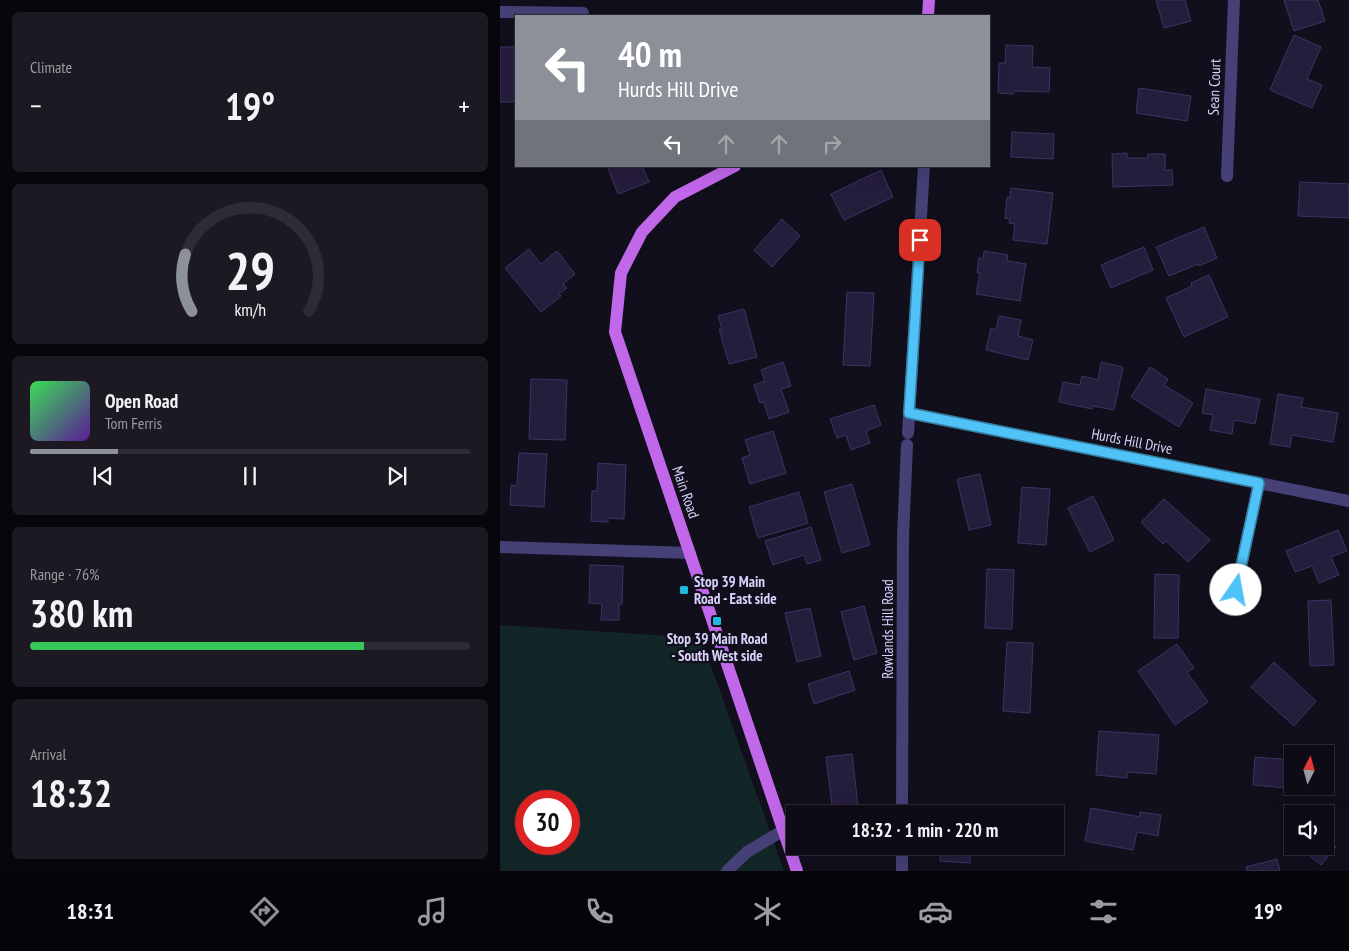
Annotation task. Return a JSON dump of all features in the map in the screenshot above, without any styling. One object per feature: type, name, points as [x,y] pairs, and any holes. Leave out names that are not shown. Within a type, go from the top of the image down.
[{"type":"main road","points":[[928,15],[929,0]]},
{"type":"main road","name":"Main Road","points":[[733,167],[675,197],[642,232],[621,273],[615,332],[797,871]]},
{"type":"street","name":"Sean Court","points":[[1227,176],[1234,0]]},
{"type":"street","points":[[500,12],[583,12]]},
{"type":"street","name":"Rowlands Hill Road","points":[[902,805],[903,547],[924,167]]},
{"type":"street","name":"Hurds Hill Drive","points":[[909,413],[1349,501]]},
{"type":"street","points":[[1232,608],[1259,483]]},
{"type":"street","points":[[500,547],[690,553]]},
{"type":"street","points":[[727,871],[747,852],[784,830]]},
{"type":"street","points":[[902,855],[902,871]]},
{"type":"green space","points":[[500,625],[701,638],[784,871],[500,871]]},
{"type":"building","points":[[1156,0],[1185,0],[1191,21],[1164,28]]},
{"type":"building","points":[[1284,0],[1318,0],[1325,21],[1294,31]]},
{"type":"building","points":[[1294,35],[1321,47],[1307,79],[1322,85],[1312,108],[1270,90]]},
{"type":"building","points":[[1006,45],[1033,46],[1032,67],[1050,68],[1049,92],[1014,91],[1013,94],[998,93],[999,63],[1005,63]]},
{"type":"building","points":[[500,47],[514,47],[514,102],[500,102]]},
{"type":"building","points":[[1139,88],[1191,96],[1187,121],[1136,113]]},
{"type":"building","points":[[1012,132],[1054,134],[1053,159],[1011,157]]},
{"type":"building","points":[[1127,153],[1127,158],[1148,158],[1148,154],[1165,154],[1165,170],[1172,170],[1173,185],[1113,187],[1112,154]]},
{"type":"building","points":[[607,167],[642,167],[649,182],[618,194]]},
{"type":"building","points":[[881,170],[893,197],[844,220],[831,194]]},
{"type":"building","points":[[1300,182],[1349,184],[1349,218],[1298,216]]},
{"type":"building","points":[[1011,188],[1053,193],[1047,244],[1013,240],[1015,224],[1009,223],[1010,219],[1005,218],[1007,197],[1010,198]]},
{"type":"building","points":[[782,219],[800,236],[772,267],[754,250]]},
{"type":"building","points":[[1204,227],[1217,258],[1169,276],[1156,247]]},
{"type":"building","points":[[1144,247],[1153,270],[1111,288],[1101,265]]},
{"type":"building","points":[[529,249],[541,264],[557,251],[575,274],[563,284],[567,288],[559,294],[561,296],[541,312],[505,268]]},
{"type":"building","points":[[984,251],[1008,255],[1007,261],[1026,264],[1020,301],[976,294],[980,273],[977,273],[979,258],[983,259]]},
{"type":"building","points":[[1209,275],[1228,317],[1184,337],[1166,298],[1192,286],[1191,283]]},
{"type":"building","points":[[847,292],[874,293],[870,366],[843,365]]},
{"type":"building","points":[[744,309],[757,357],[729,364],[719,329],[722,329],[718,316]]},
{"type":"building","points":[[999,316],[1021,320],[1018,336],[1033,340],[1028,360],[986,350],[991,328],[996,330]]},
{"type":"building","points":[[783,362],[791,386],[781,389],[789,412],[769,419],[764,402],[760,403],[754,385],[765,381],[761,370]]},
{"type":"building","points":[[1101,362],[1123,367],[1114,410],[1093,406],[1092,409],[1059,402],[1063,382],[1080,385],[1082,376],[1098,380]]},
{"type":"building","points":[[1150,367],[1168,379],[1164,385],[1193,403],[1179,427],[1131,397]]},
{"type":"building","points":[[531,379],[567,380],[565,440],[529,439]]},
{"type":"building","points":[[1206,389],[1260,399],[1255,424],[1234,420],[1232,434],[1210,430],[1213,415],[1202,413]]},
{"type":"building","points":[[1278,394],[1303,398],[1301,407],[1338,413],[1333,442],[1292,435],[1290,447],[1270,444]]},
{"type":"building","points":[[874,405],[881,425],[866,431],[870,443],[851,450],[846,435],[837,438],[830,419]]},
{"type":"building","points":[[773,431],[786,473],[750,484],[742,458],[750,455],[745,440]]},
{"type":"building","points":[[519,453],[547,454],[544,507],[510,505],[511,485],[517,486]]},
{"type":"building","points":[[598,463],[626,465],[624,519],[608,518],[608,522],[591,521],[592,491],[597,491]]},
{"type":"building","points":[[980,474],[991,525],[969,530],[957,479]]},
{"type":"building","points":[[852,484],[870,545],[842,553],[824,492]]},
{"type":"building","points":[[1022,487],[1050,489],[1046,545],[1018,543]]},
{"type":"building","points":[[799,492],[808,523],[758,538],[749,507]]},
{"type":"building","points":[[1093,496],[1114,540],[1090,552],[1068,508]]},
{"type":"building","points":[[1164,499],[1210,540],[1188,562],[1166,541],[1163,544],[1141,522]]},
{"type":"building","points":[[811,527],[821,560],[807,564],[804,555],[773,565],[765,541]]},
{"type":"building","points":[[1338,530],[1347,551],[1331,557],[1339,575],[1319,583],[1312,566],[1295,572],[1286,551]]},
{"type":"building","points":[[590,565],[623,566],[622,604],[619,604],[619,620],[601,620],[602,604],[589,603]]},
{"type":"building","points":[[987,569],[1014,570],[1012,629],[985,628]]},
{"type":"building","points":[[1155,574],[1179,575],[1178,638],[1154,638]]},
{"type":"building","points":[[1331,600],[1334,665],[1310,666],[1308,601]]},
{"type":"building","points":[[864,606],[877,653],[854,660],[841,612]]},
{"type":"building","points":[[810,608],[821,656],[797,662],[785,613]]},
{"type":"building","points":[[1007,642],[1033,643],[1030,713],[1003,711]]},
{"type":"building","points":[[1177,644],[1194,668],[1187,672],[1208,702],[1175,725],[1138,671]]},
{"type":"building","points":[[1274,662],[1316,701],[1294,726],[1251,687]]},
{"type":"building","points":[[849,671],[855,690],[814,704],[808,684]]},
{"type":"building","points":[[1099,731],[1159,735],[1156,774],[1127,772],[1127,778],[1096,775]]},
{"type":"building","points":[[852,754],[858,805],[832,805],[826,757]]},
{"type":"building","points":[[1255,757],[1284,759],[1284,788],[1253,785]]},
{"type":"building","points":[[1091,808],[1140,817],[1140,812],[1161,815],[1158,836],[1137,832],[1133,850],[1085,841]]},
{"type":"building","points":[[940,855],[970,855],[970,863],[940,861]]},
{"type":"building","points":[[1309,855],[1329,855],[1321,865]]},
{"type":"building","points":[[1277,859],[1280,871],[1247,871],[1246,867]]},
{"type":"place","name":"Stop 39 Main Road - East side","points":[[684,590]]},
{"type":"place","name":"Stop 39 Main Road - South West side","points":[[717,621]]},
{"type":"route","points":[[920,240],[909,413],[1259,483],[1236,590]]}]
